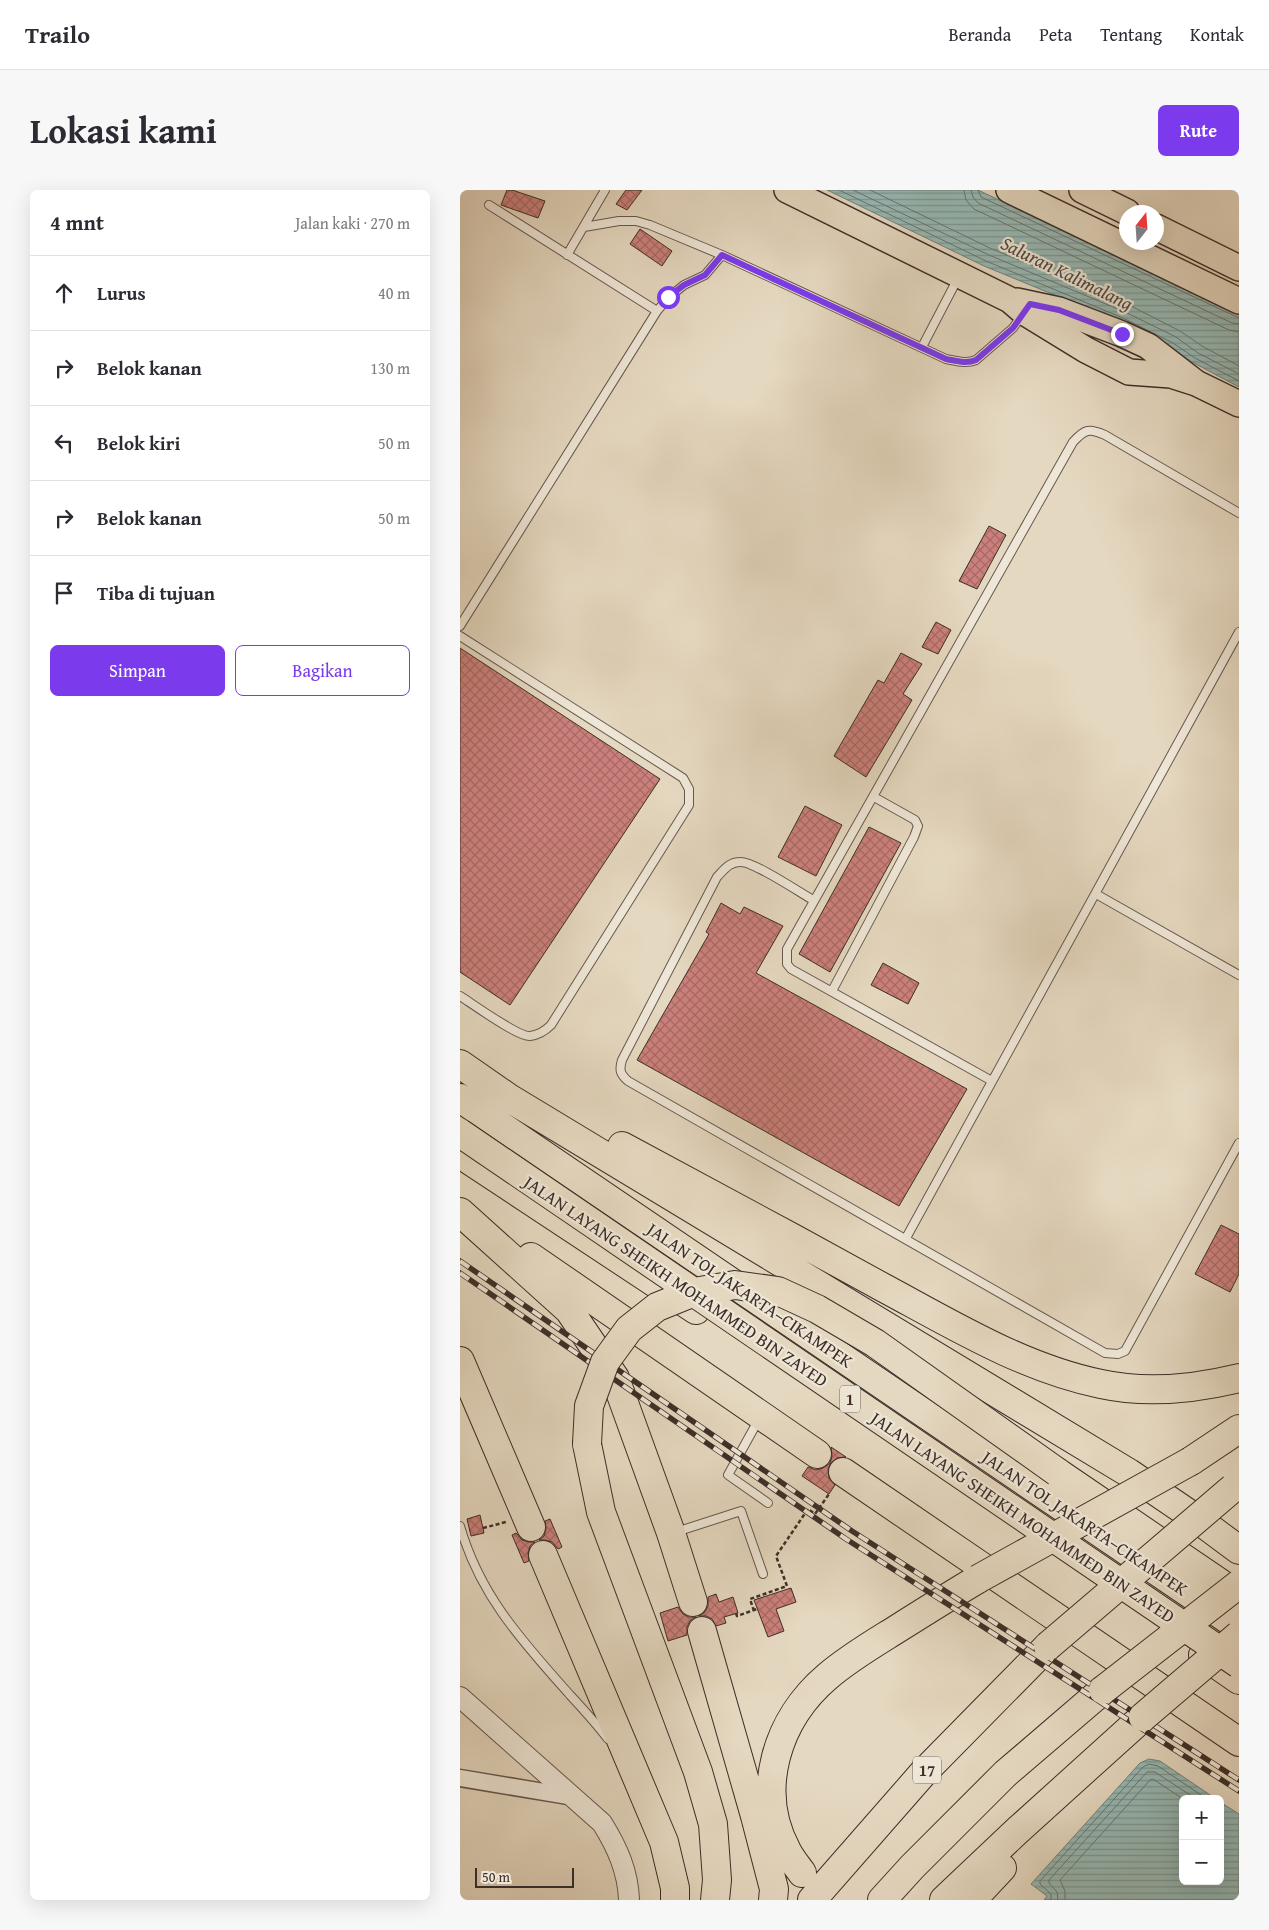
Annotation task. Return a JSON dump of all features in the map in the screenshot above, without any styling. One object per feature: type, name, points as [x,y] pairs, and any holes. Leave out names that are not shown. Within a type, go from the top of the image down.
[{"type":"highway","points":[[460,1054],[534,1099],[1018,1357],[1059,1372],[1101,1384],[1140,1390],[1180,1388],[1213,1384],[1239,1378]]},
{"type":"highway","points":[[460,1064],[509,1098],[1129,1473],[1239,1550]]},
{"type":"highway","name":"JALAN TOL JAKARTA–CIKAMPEK","points":[[460,1098],[1239,1627]]},
{"type":"highway","name":"JALAN LAYANG SHEIKH MOHAMMED BIN ZAYED","points":[[460,1116],[1239,1646]]},
{"type":"highway","name":"JALAN LAYANG SHEIKH MOHAMMED BIN ZAYED","points":[[460,1134],[1239,1664]]},
{"type":"highway","name":"1","points":[[460,1154],[720,1326],[1239,1680]]},
{"type":"highway","points":[[460,1210],[817,1454]]},
{"type":"highway","points":[[460,1210],[569,1310],[614,1378],[671,1533],[693,1602]]},
{"type":"highway","points":[[715,1900],[717,1880],[712,1824],[700,1780],[602,1512],[587,1444],[589,1406],[605,1362],[629,1329],[658,1307],[694,1292],[735,1285],[778,1291],[817,1309],[875,1343],[1057,1472],[1239,1596]]},
{"type":"highway","points":[[460,1361],[520,1528]]},
{"type":"highway","points":[[802,1873],[787,1851],[777,1828],[772,1806],[771,1784],[775,1758],[783,1735],[794,1714],[810,1694],[827,1677],[849,1660],[978,1579],[1191,1461],[1239,1429]]},
{"type":"highway","points":[[836,1483],[1239,1742]]},
{"type":"highway","name":"17","points":[[812,1900],[924,1772],[1048,1646],[1236,1485]]},
{"type":"highway","points":[[543,1555],[664,1842],[675,1888],[674,1900]]},
{"type":"highway","points":[[882,1900],[912,1867],[1005,1774],[1103,1690],[1239,1584]]},
{"type":"highway","points":[[702,1630],[755,1816],[774,1889],[774,1900]]},
{"type":"highway","points":[[944,1900],[1142,1717],[1239,1635]]},
{"type":"highway","points":[[972,1900],[1142,1717]]},
{"type":"main road","points":[[787,190],[1021,305],[1086,350],[1129,372],[1171,376],[1196,382],[1239,404]]},
{"type":"main road","points":[[1009,190],[1239,300]]},
{"type":"main road","points":[[1082,190],[1119,208]]},
{"type":"main road","points":[[1164,231],[1239,268]]},
{"type":"street","points":[[460,1697],[602,1823],[615,1843],[625,1871],[629,1900]]},
{"type":"street","points":[[460,1778],[574,1797]]},
{"type":"lane","points":[[567,255],[605,190]]},
{"type":"lane","points":[[489,205],[657,311]]},
{"type":"lane","points":[[584,226],[619,221],[636,221],[650,224],[722,255],[946,359],[969,363],[976,360],[1013,328],[1021,305]]},
{"type":"lane","points":[[460,626],[657,311],[668,297],[684,285],[705,275],[722,255]]},
{"type":"lane","points":[[922,347],[959,275]]},
{"type":"lane","points":[[992,1081],[791,969],[787,964],[786,949],[874,797],[1073,442],[1083,432],[1094,430],[1106,435],[1239,513]]},
{"type":"lane","points":[[906,1238],[1239,632]]},
{"type":"lane","points":[[460,636],[683,778],[689,789],[689,804],[547,1029],[529,1036],[516,1032],[460,996]]},
{"type":"lane","points":[[832,991],[914,837],[918,826],[915,820],[874,797]]},
{"type":"lane","points":[[813,900],[753,866],[740,862],[729,864],[717,877],[619,1068],[621,1075],[628,1081],[1105,1353],[1118,1354],[1125,1351],[1239,1143]]},
{"type":"lane","points":[[1096,894],[1239,975]]},
{"type":"lane","points":[[762,1416],[728,1475],[768,1503]]},
{"type":"lane","points":[[671,1533],[741,1511],[763,1574]]},
{"type":"lane","points":[[460,1526],[476,1570],[488,1594],[504,1618],[614,1748],[642,1790]]},
{"type":"path","points":[[736,1613],[737,1616],[755,1610],[750,1599],[787,1586],[776,1556],[808,1509],[815,1514],[836,1483]]},
{"type":"path","points":[[483,1528],[506,1522],[520,1528]]},
{"type":"water","name":"Saluran Kalimalang","points":[[827,190],[978,190],[1239,314],[1239,387],[1192,362],[1171,347],[1120,322],[984,266]]},
{"type":"water","points":[[1149,1759],[1160,1761],[1210,1795],[1179,1795],[1179,1885],[1224,1885],[1224,1805],[1239,1814],[1239,1900],[1044,1900],[1047,1896],[1031,1884],[1140,1763]]},
{"type":"building","points":[[507,190],[545,201],[538,218],[501,205]]},
{"type":"building","points":[[626,190],[642,190],[627,210],[616,204]]},
{"type":"building","points":[[640,229],[672,251],[662,266],[630,244]]},
{"type":"building","points":[[989,526],[1006,535],[977,589],[959,581]]},
{"type":"building","points":[[936,622],[951,630],[938,654],[922,647]]},
{"type":"building","points":[[460,648],[660,779],[510,1005],[460,972]]},
{"type":"building","points":[[901,653],[922,664],[903,694],[912,700],[866,777],[834,756],[878,680],[884,683]]},
{"type":"building","points":[[805,806],[842,825],[816,876],[778,857]]},
{"type":"building","points":[[869,827],[901,843],[830,972],[799,954]]},
{"type":"building","points":[[721,903],[740,914],[744,907],[783,926],[756,973],[967,1089],[899,1206],[637,1060],[709,934],[706,932]]},
{"type":"building","points":[[883,963],[919,983],[908,1004],[871,985]]},
{"type":"building","points":[[1221,1225],[1239,1234],[1239,1274],[1230,1292],[1195,1274]]},
{"type":"building","points":[[831,1447],[846,1457],[837,1458],[830,1464],[828,1470],[829,1478],[835,1485],[829,1494],[802,1476],[808,1467],[816,1470],[830,1463],[832,1456]]},
{"type":"building","points":[[480,1515],[484,1533],[471,1536],[467,1519]]},
{"type":"building","points":[[550,1519],[562,1547],[558,1549],[552,1542],[539,1540],[544,1536],[546,1529],[545,1521]]},
{"type":"building","points":[[516,1533],[522,1540],[535,1542],[530,1546],[528,1553],[529,1561],[524,1563],[512,1535]]},
{"type":"building","points":[[791,1588],[796,1602],[776,1609],[784,1631],[768,1637],[754,1600]]},
{"type":"building","points":[[716,1594],[719,1602],[733,1597],[738,1613],[724,1617],[726,1623],[716,1626],[712,1619],[706,1616],[699,1616],[705,1612],[708,1606],[708,1597]]},
{"type":"building","points":[[678,1607],[683,1614],[689,1617],[696,1617],[690,1621],[687,1627],[687,1635],[668,1641],[660,1613]]},
{"type":"railway","points":[[460,1261],[852,1531],[1239,1780]]},
{"type":"railway","points":[[460,1273],[846,1539],[1239,1791]]},
{"type":"route","points":[[668,297],[684,285],[705,275],[722,255],[946,359],[960,362],[969,363],[976,360],[1013,328],[1030,304],[1059,310],[1122,334]]}]
